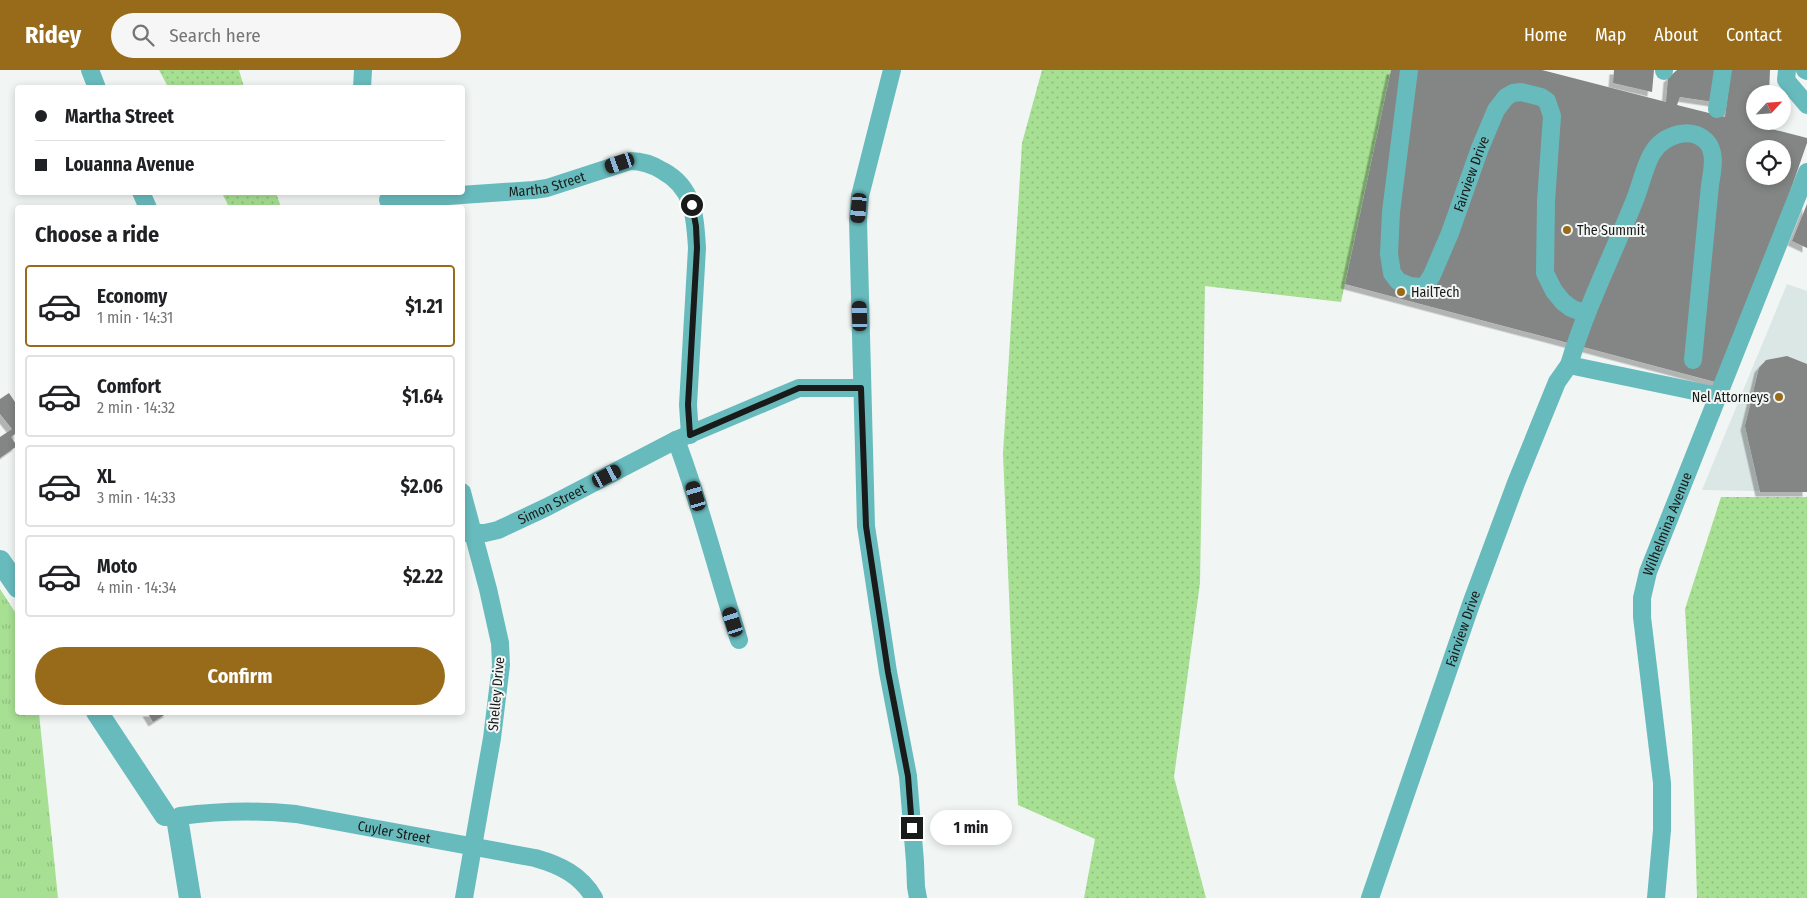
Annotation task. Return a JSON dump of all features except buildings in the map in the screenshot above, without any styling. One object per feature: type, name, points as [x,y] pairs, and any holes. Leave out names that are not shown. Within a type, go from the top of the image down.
[{"type":"street","points":[[90,70],[96,85]]},
{"type":"street","points":[[362,85],[363,70]]},
{"type":"street","points":[[892,70],[860,196],[858,220],[861,388],[866,526],[888,672],[908,776],[918,898]]},
{"type":"street","name":"Fairview Drive","points":[[1409,70],[1391,212],[1389,254],[1392,274],[1398,281],[1410,286],[1420,287],[1426,285],[1450,232],[1480,148],[1496,110],[1506,97],[1513,93],[1530,93],[1547,101],[1552,116],[1546,201],[1545,273],[1554,291],[1563,302],[1571,308],[1586,314]]},
{"type":"street","points":[[1717,109],[1723,70]]},
{"type":"street","points":[[1786,70],[1786,80],[1807,105]]},
{"type":"street","name":"Fairview Drive","points":[[1370,898],[1448,669],[1505,511],[1557,382],[1569,365],[1586,314],[1635,201],[1653,152],[1664,140],[1677,134],[1696,136],[1706,142],[1712,151],[1713,167],[1694,360]]},
{"type":"street","name":"Martha Street","points":[[465,195],[547,188],[630,161],[641,160],[668,174],[684,187],[696,226],[697,248],[688,405],[683,437],[691,479],[739,640]]},
{"type":"street","name":"Wilhelmina Avenue","points":[[1656,898],[1662,830],[1662,783],[1642,617],[1642,598],[1648,572],[1807,172]]},
{"type":"street","name":"Martha Street","points":[[388,200],[461,195]]},
{"type":"street","points":[[1569,365],[1718,396]]},
{"type":"street","name":"Simon Street","points":[[467,533],[498,530],[683,437],[799,388],[861,388]]},
{"type":"street","name":"Shelley Drive","points":[[464,898],[492,738],[501,665],[500,643],[488,589],[467,533],[465,517]]},
{"type":"street","points":[[0,561],[15,583]]},
{"type":"street","points":[[103,715],[118,734],[173,818],[180,862],[190,898]]},
{"type":"street","name":"Cuyler Street","points":[[173,818],[235,811],[279,812],[536,858],[557,864],[578,877],[594,898]]},
{"type":"street","points":[[178,898],[180,862]]},
{"type":"shaded area","points":[[1787,284],[1807,291],[1807,492],[1702,490]]},
{"type":"green space","points":[[159,70],[239,70],[243,85],[167,85]]},
{"type":"green space","points":[[1042,70],[1391,70],[1341,302],[1205,286],[1200,583],[1174,777],[1206,898],[1084,898],[1095,839],[1018,805],[1003,454],[1022,143]]},
{"type":"green space","points":[[223,195],[277,195],[280,205],[228,205]]},
{"type":"green space","points":[[1721,497],[1807,497],[1807,898],[1697,898],[1692,730],[1685,609]]},
{"type":"green space","points":[[0,589],[15,612],[15,715],[39,715],[58,898],[0,898]]},
{"type":"place","name":"The Summit","points":[[1567,230]]},
{"type":"place","name":"HailTech","points":[[1401,292]]},
{"type":"place","name":"Nel Attorneys","points":[[1779,397]]},
{"type":"route","points":[[692,205],[696,226],[697,248],[688,405],[690,435],[799,388],[861,388],[866,526],[888,672],[908,776],[912,828]]}]
